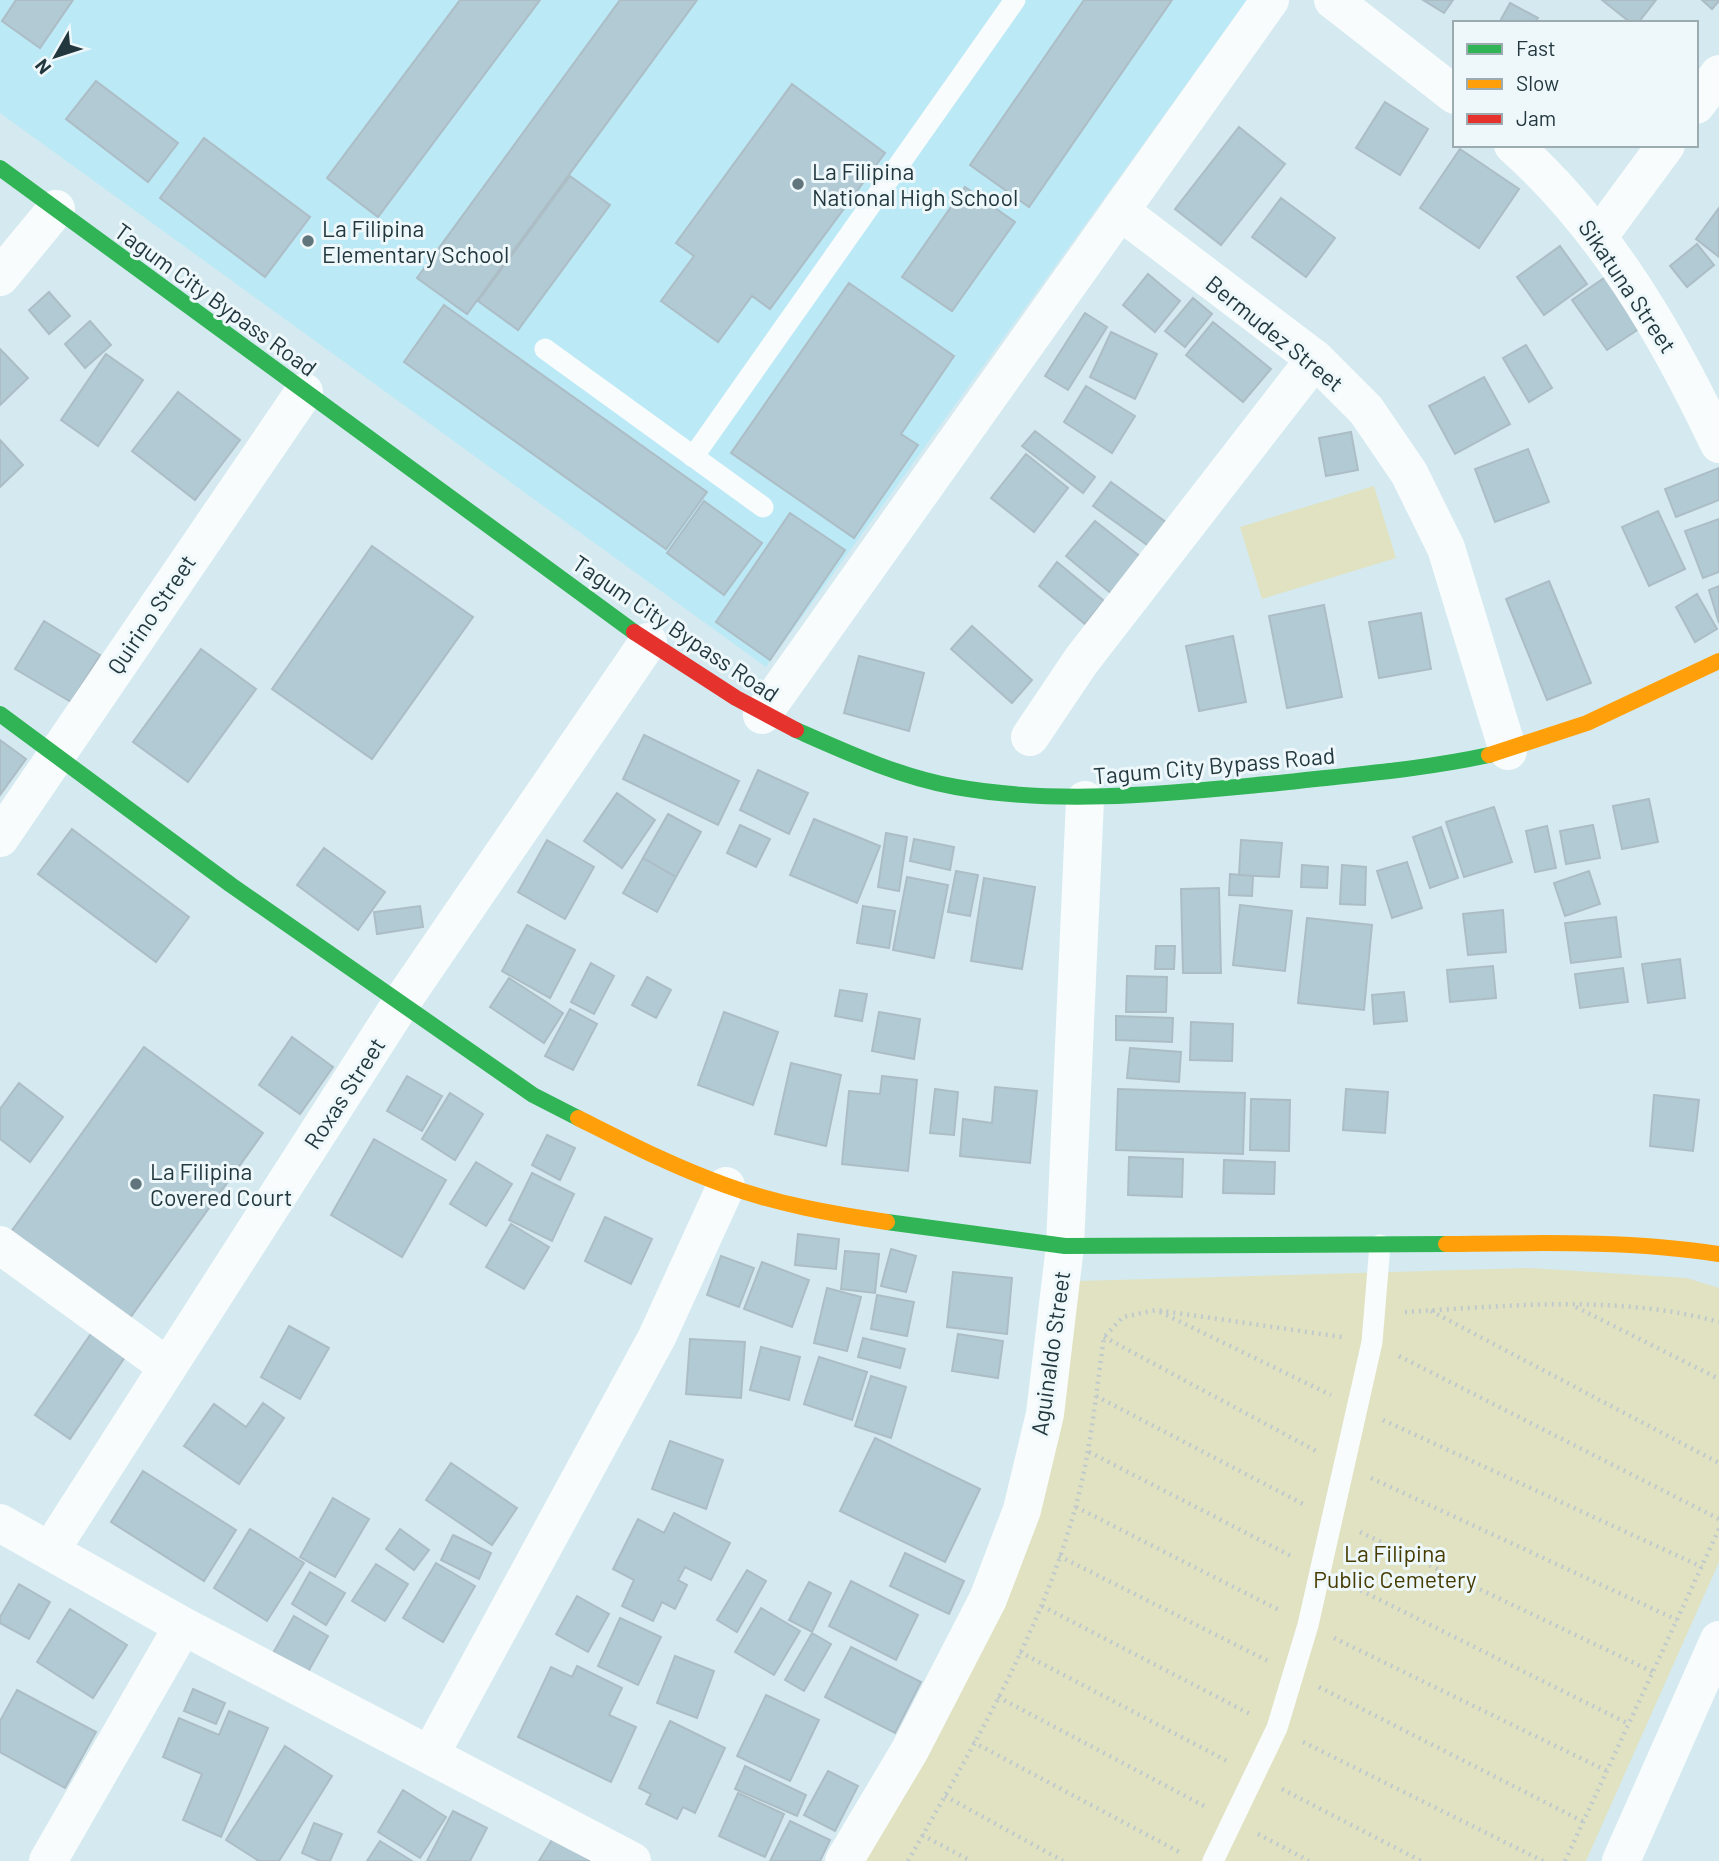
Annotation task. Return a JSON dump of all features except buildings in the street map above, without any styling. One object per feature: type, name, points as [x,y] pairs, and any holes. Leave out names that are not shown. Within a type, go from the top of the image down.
[{"type":"main road","name":"Tagum City Bypass Road","points":[[0,169],[648,642],[762,715],[854,756],[913,776],[974,789],[1085,800],[1356,775],[1508,751],[1645,697],[1719,661]]},
{"type":"main road","points":[[0,713],[231,885],[533,1095],[643,1151],[726,1186],[838,1215],[1065,1247],[1584,1243],[1675,1247],[1719,1254]]},
{"type":"street","points":[[762,715],[1270,0]]},
{"type":"street","points":[[1333,0],[1453,93]]},
{"type":"street","points":[[1698,102],[1719,74]]},
{"type":"street","name":"Sikatuna Street","points":[[1515,147],[1545,173],[1599,236],[1685,372],[1719,444]]},
{"type":"street","points":[[1599,236],[1665,147]]},
{"type":"street","points":[[0,277],[55,209]]},
{"type":"street","name":"Bermudez Street","points":[[1120,212],[1315,359],[1366,410],[1409,473],[1446,548],[1508,751]]},
{"type":"street","points":[[1030,737],[1081,661],[1315,359]]},
{"type":"street","name":"Quirino Street","points":[[0,838],[304,392]]},
{"type":"street","name":"Roxas Street","points":[[50,1551],[401,1003],[648,642]]},
{"type":"street","name":"Aguinaldo Street","points":[[844,1861],[910,1750],[988,1599],[1023,1510],[1045,1414],[1065,1247],[1085,800]]},
{"type":"street","points":[[430,1755],[657,1337],[726,1186]]},
{"type":"street","points":[[0,1245],[168,1367]]},
{"type":"street","points":[[0,1523],[183,1626],[632,1861]]},
{"type":"street","points":[[48,1861],[183,1626]]},
{"type":"street","points":[[1621,1861],[1719,1640]]},
{"type":"lane","points":[[693,457],[1015,0]]},
{"type":"lane","points":[[545,349],[763,507]]},
{"type":"lane","points":[[1213,1861],[1277,1728],[1308,1625],[1342,1465],[1372,1342],[1380,1245]]},
{"type":"path","points":[[1376,1314],[1503,1304],[1627,1306],[1719,1322]]},
{"type":"path","points":[[1572,1305],[1719,1379]]},
{"type":"path","points":[[1156,1310],[1356,1407],[1702,1567]]},
{"type":"path","points":[[1677,1620],[1342,1465],[1104,1337],[1124,1317],[1156,1310],[1372,1342],[1719,1519]]},
{"type":"path","points":[[1430,1311],[1719,1463]]},
{"type":"path","points":[[1096,1396],[1332,1518],[1653,1672]]},
{"type":"path","points":[[1088,1452],[1629,1724]]},
{"type":"path","points":[[1076,1507],[1308,1625],[1607,1771]]},
{"type":"path","points":[[1565,1861],[1719,1529]]},
{"type":"path","points":[[1059,1556],[1584,1822]]},
{"type":"path","points":[[1042,1606],[1277,1728],[1543,1861]]},
{"type":"path","points":[[1020,1652],[1421,1861]]},
{"type":"path","points":[[998,1698],[1309,1861]]},
{"type":"path","points":[[973,1742],[1184,1855]]},
{"type":"path","points":[[945,1796],[1063,1861]]},
{"type":"path","points":[[922,1835],[971,1861]]},
{"type":"shaded area","name":"La Filipina National High School","points":[[0,0],[1247,0],[766,667],[0,113]]},
{"type":"green space","points":[[1374,486],[1396,558],[1262,599],[1240,527]]},
{"type":"green space","name":"La Filipina Public Cemetery","points":[[1530,1268],[1687,1278],[1719,1288],[1719,1562],[1586,1861],[860,1861],[970,1664],[1078,1281]]},
{"type":"traffic: fast","points":[[0,168],[634,632]]},
{"type":"traffic: fast","points":[[0,714],[231,885],[533,1095],[578,1118]]},
{"type":"traffic: fast","points":[[796,730],[874,763],[935,783],[996,793],[1037,796],[1118,796],[1198,791],[1384,772],[1489,755]]},
{"type":"traffic: fast","points":[[887,1222],[1065,1246],[1446,1244]]},
{"type":"traffic: slow","points":[[1489,755],[1587,723],[1719,661]]},
{"type":"traffic: slow","points":[[578,1118],[669,1162],[744,1192],[805,1208],[887,1222]]},
{"type":"traffic: slow","points":[[1446,1244],[1617,1244],[1719,1254]]},
{"type":"traffic: jam","points":[[634,632],[736,698],[796,730]]},
{"type":"place","name":"La Filipina National High School","points":[[798,184]]},
{"type":"place","name":"La Filipina Elementary School","points":[[308,241]]},
{"type":"place","name":"La Filipina Covered Court","points":[[136,1184]]}]
